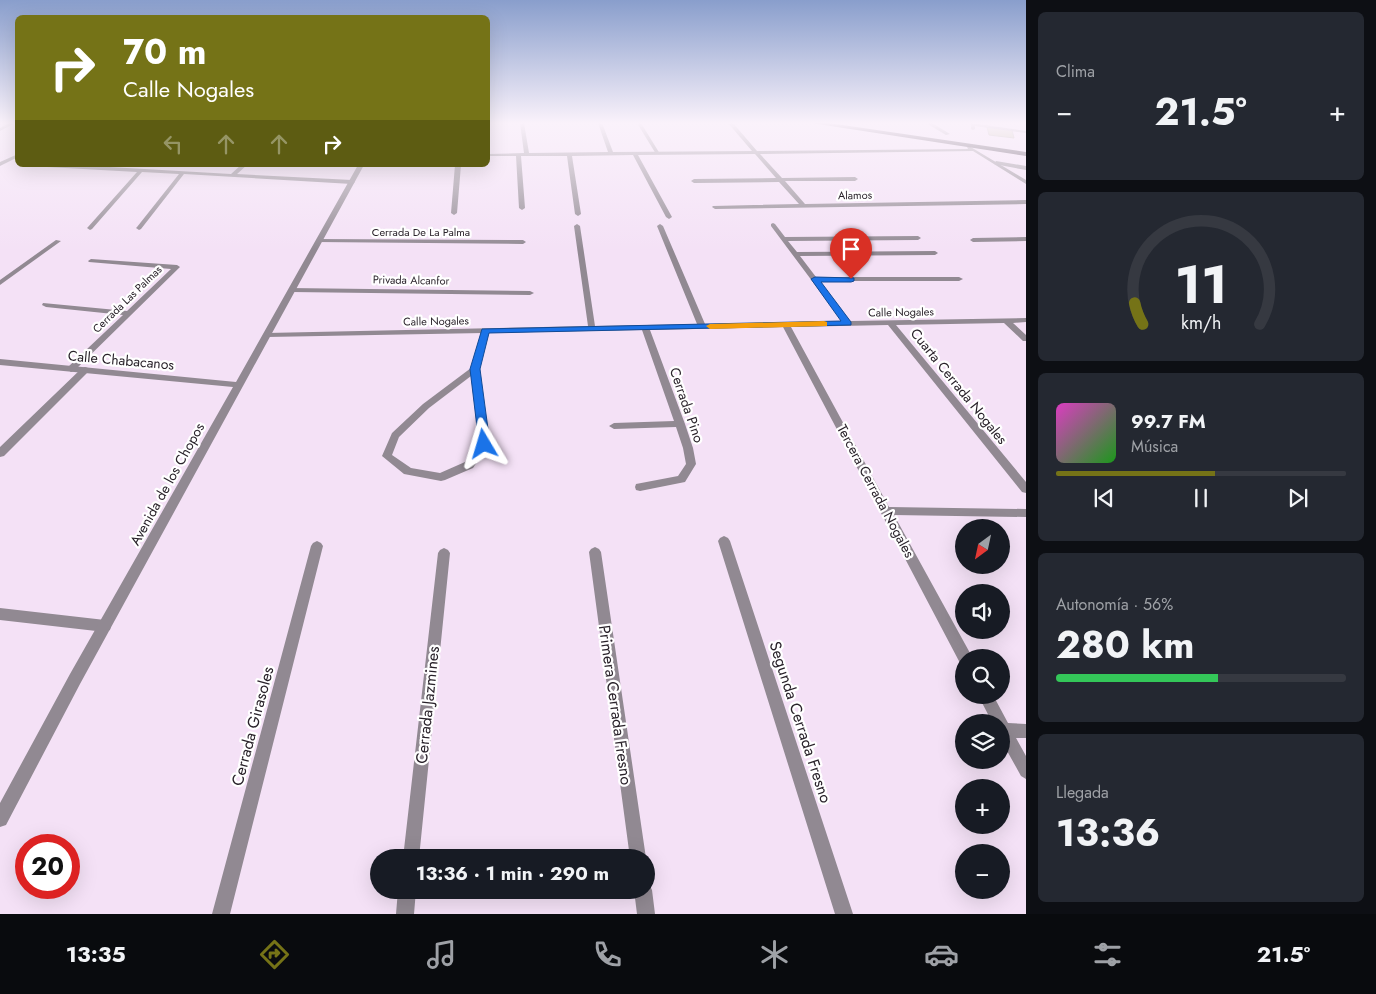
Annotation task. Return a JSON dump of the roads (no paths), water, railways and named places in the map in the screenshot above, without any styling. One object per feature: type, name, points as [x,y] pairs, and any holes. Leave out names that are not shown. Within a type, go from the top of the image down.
[{"type":"street","points":[[519,166],[522,208]]},
{"type":"street","points":[[571,166],[578,214]]},
{"type":"street","points":[[641,166],[669,217]]},
{"type":"street","points":[[768,166],[804,206]]},
{"type":"street","points":[[1000,166],[1026,182]]},
{"type":"street","points":[[1012,166],[1026,168]]},
{"type":"street","points":[[85,167],[352,182]]},
{"type":"street","points":[[152,171],[157,167]]},
{"type":"street","points":[[233,175],[242,167]]},
{"type":"street","name":"Avenida de los Chopos","points":[[0,819],[105,626],[361,167]]},
{"type":"street","points":[[454,213],[458,167]]},
{"type":"street","points":[[90,228],[141,170]]},
{"type":"street","points":[[139,228],[183,172]]},
{"type":"street","points":[[694,181],[854,179]]},
{"type":"street","name":"Alamos","points":[[715,207],[1026,202]]},
{"type":"street","points":[[773,224],[848,324]]},
{"type":"street","points":[[577,226],[592,329]]},
{"type":"street","points":[[660,226],[702,326]]},
{"type":"street","points":[[784,239],[918,238]]},
{"type":"street","points":[[973,240],[1026,239]]},
{"type":"street","points":[[0,282],[58,241]]},
{"type":"street","name":"Cerrada De La Palma","points":[[319,241],[523,242]]},
{"type":"street","points":[[795,254],[935,253]]},
{"type":"street","name":"Cerrada Las Palmas","points":[[71,369],[177,267],[91,261]]},
{"type":"street","points":[[815,279],[959,279]]},
{"type":"street","name":"Privada Alcanfor","points":[[292,290],[530,293]]},
{"type":"street","points":[[46,306],[129,313]]},
{"type":"street","name":"Calle Nogales","points":[[267,335],[1026,320]]},
{"type":"street","points":[[1007,321],[1026,339]]},
{"type":"street","name":"Cuarta Cerrada Nogales","points":[[890,323],[1026,489]]},
{"type":"street","name":"Tercera Cerrada Nogales","points":[[786,325],[960,649]]},
{"type":"street","name":"Cerrada Pino","points":[[640,487],[682,479],[691,464],[680,424],[645,328]]},
{"type":"street","points":[[475,369],[426,406],[395,435],[387,456],[408,471],[441,477],[469,465],[484,444],[475,369],[485,331]]},
{"type":"street","name":"Calle Chabacanos","points":[[0,362],[239,385]]},
{"type":"street","points":[[0,453],[85,370]]},
{"type":"street","points":[[614,426],[680,424]]},
{"type":"street","points":[[887,511],[1026,513]]},
{"type":"street","name":"Segunda Cerrada Fresno","points":[[724,541],[844,914]]},
{"type":"street","name":"Cerrada Girasoles","points":[[221,914],[317,546]]},
{"type":"street","name":"Cerrada Jazmines","points":[[412,849],[444,552]]},
{"type":"street","name":"Primera Cerrada Fresno","points":[[595,552],[637,849]]},
{"type":"street","points":[[0,614],[105,626]]},
{"type":"street","points":[[1010,728],[1026,731]]},
{"type":"street","points":[[1010,741],[1026,771]]},
{"type":"street","points":[[405,914],[406,899]]},
{"type":"street","points":[[644,899],[646,914]]}]
